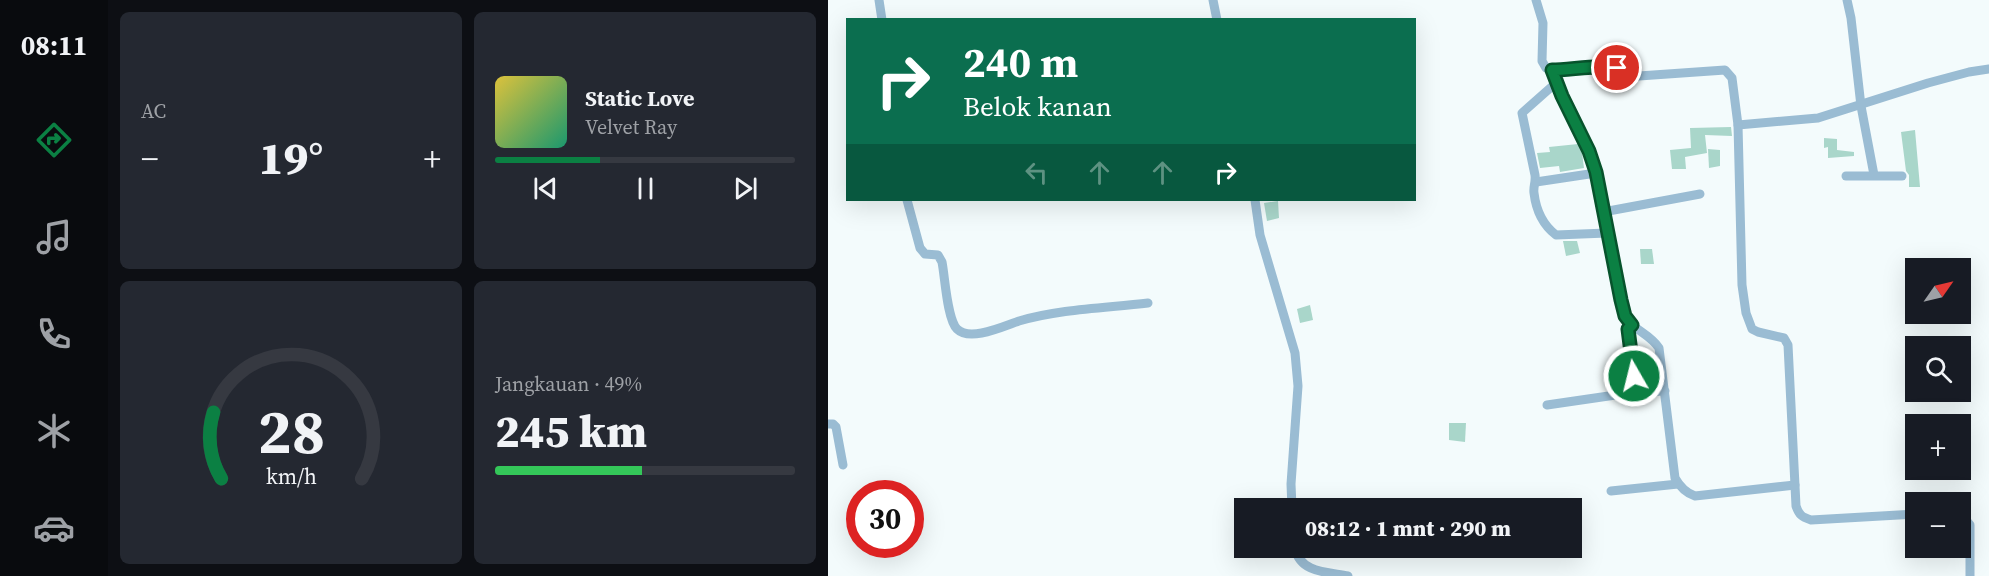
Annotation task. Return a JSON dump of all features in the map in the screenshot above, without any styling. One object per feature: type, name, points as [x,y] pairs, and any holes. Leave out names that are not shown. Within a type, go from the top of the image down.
[{"type":"street","points":[[879,0],[882,18]]},
{"type":"street","points":[[1213,0],[1217,18]]},
{"type":"street","points":[[1536,0],[1543,23],[1542,64],[1549,70],[1612,66],[1628,74],[1639,76],[1725,70],[1732,78],[1738,125],[1742,285],[1746,313],[1752,329],[1784,338],[1787,342],[1798,514],[1811,519],[1905,515]]},
{"type":"street","points":[[1847,0],[1861,106],[1874,175]]},
{"type":"street","points":[[1738,125],[1818,118],[1928,83],[1989,69]]},
{"type":"street","points":[[1552,70],[1589,151],[1596,172],[1625,316],[1632,325],[1649,336],[1659,348],[1678,484],[1686,492],[1695,496],[1795,485]]},
{"type":"street","points":[[1557,82],[1522,113],[1536,182],[1533,192],[1540,216],[1556,235],[1607,234]]},
{"type":"street","points":[[1536,182],[1596,172]]},
{"type":"street","points":[[1846,176],[1902,176]]},
{"type":"street","points":[[1603,212],[1700,194]]},
{"type":"street","points":[[907,201],[920,248],[925,254],[938,255],[942,262],[953,323],[962,333],[986,332],[1053,314],[1148,303]]},
{"type":"street","points":[[1256,201],[1260,235],[1295,353],[1298,386],[1292,498]]},
{"type":"street","points":[[1632,325],[1628,329],[1636,392]]},
{"type":"street","points":[[1547,405],[1665,390]]},
{"type":"street","points":[[828,424],[836,427],[843,465]]},
{"type":"street","points":[[1611,491],[1678,484]]},
{"type":"street","points":[[1298,558],[1307,567],[1348,576]]},
{"type":"street","points":[[1970,558],[1970,576]]},
{"type":"building","points":[[1731,127],[1732,136],[1705,135],[1707,153],[1685,157],[1686,169],[1672,169],[1670,150],[1691,148],[1690,128]]},
{"type":"building","points":[[1915,130],[1920,187],[1909,187],[1901,132]]},
{"type":"building","points":[[1824,138],[1837,139],[1837,150],[1854,152],[1854,156],[1828,158],[1828,147],[1824,148]]},
{"type":"building","points":[[1578,144],[1584,168],[1560,172],[1559,166],[1540,168],[1537,153],[1550,152],[1549,147]]},
{"type":"building","points":[[1708,149],[1720,150],[1720,166],[1709,168]]},
{"type":"building","points":[[1278,201],[1279,218],[1267,221],[1264,203]]},
{"type":"building","points":[[1563,241],[1577,241],[1580,253],[1566,256]]},
{"type":"building","points":[[1640,249],[1652,249],[1654,264],[1641,264]]},
{"type":"building","points":[[1310,305],[1313,320],[1300,323],[1297,309]]},
{"type":"building","points":[[1449,423],[1466,423],[1465,442],[1449,440]]},
{"type":"route","points":[[1617,68],[1607,66],[1552,70],[1589,151],[1596,172],[1621,300],[1625,316],[1632,325],[1628,329],[1634,376]]}]
